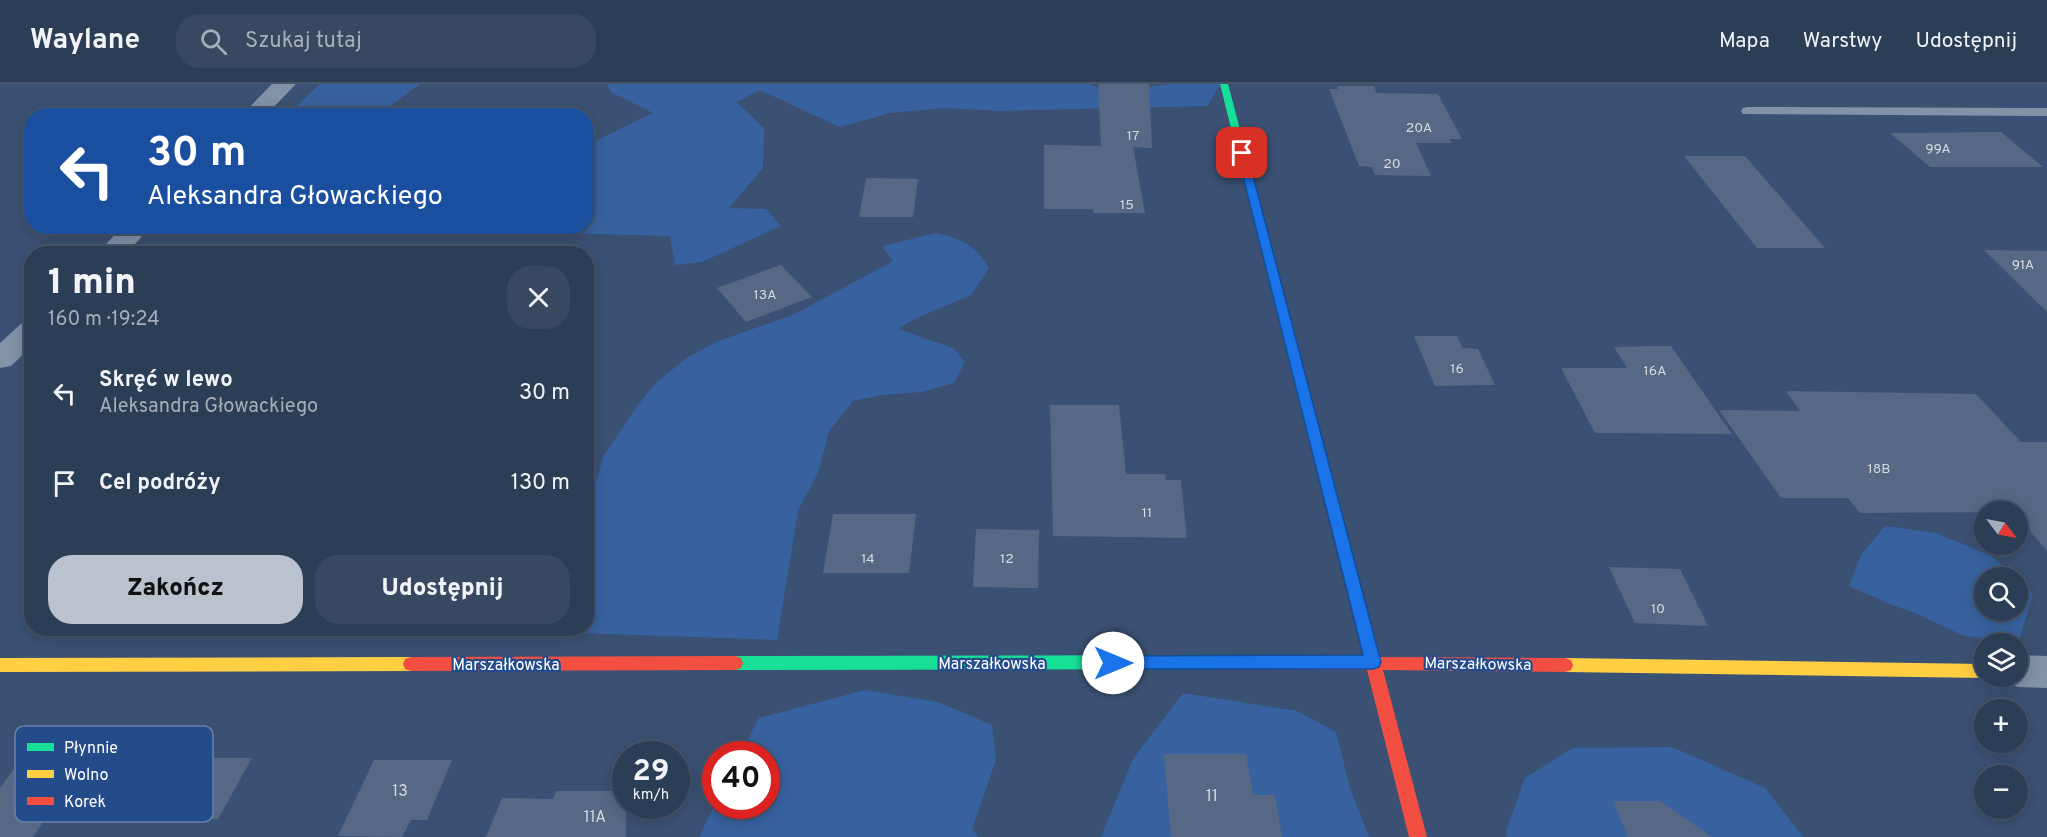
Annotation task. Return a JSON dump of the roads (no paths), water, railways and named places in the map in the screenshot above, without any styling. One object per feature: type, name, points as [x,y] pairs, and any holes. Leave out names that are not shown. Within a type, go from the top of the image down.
[{"type":"street","points":[[260,108],[285,84]]},
{"type":"street","points":[[1224,84],[1418,837]]},
{"type":"street","points":[[118,246],[130,234]]},
{"type":"street","points":[[0,359],[24,336]]},
{"type":"street","name":"Marszałkowska","points":[[0,665],[1373,662],[1974,671]]},
{"type":"street","points":[[2028,671],[2047,672]]},
{"type":"lane","points":[[1747,111],[2047,112]]}]
